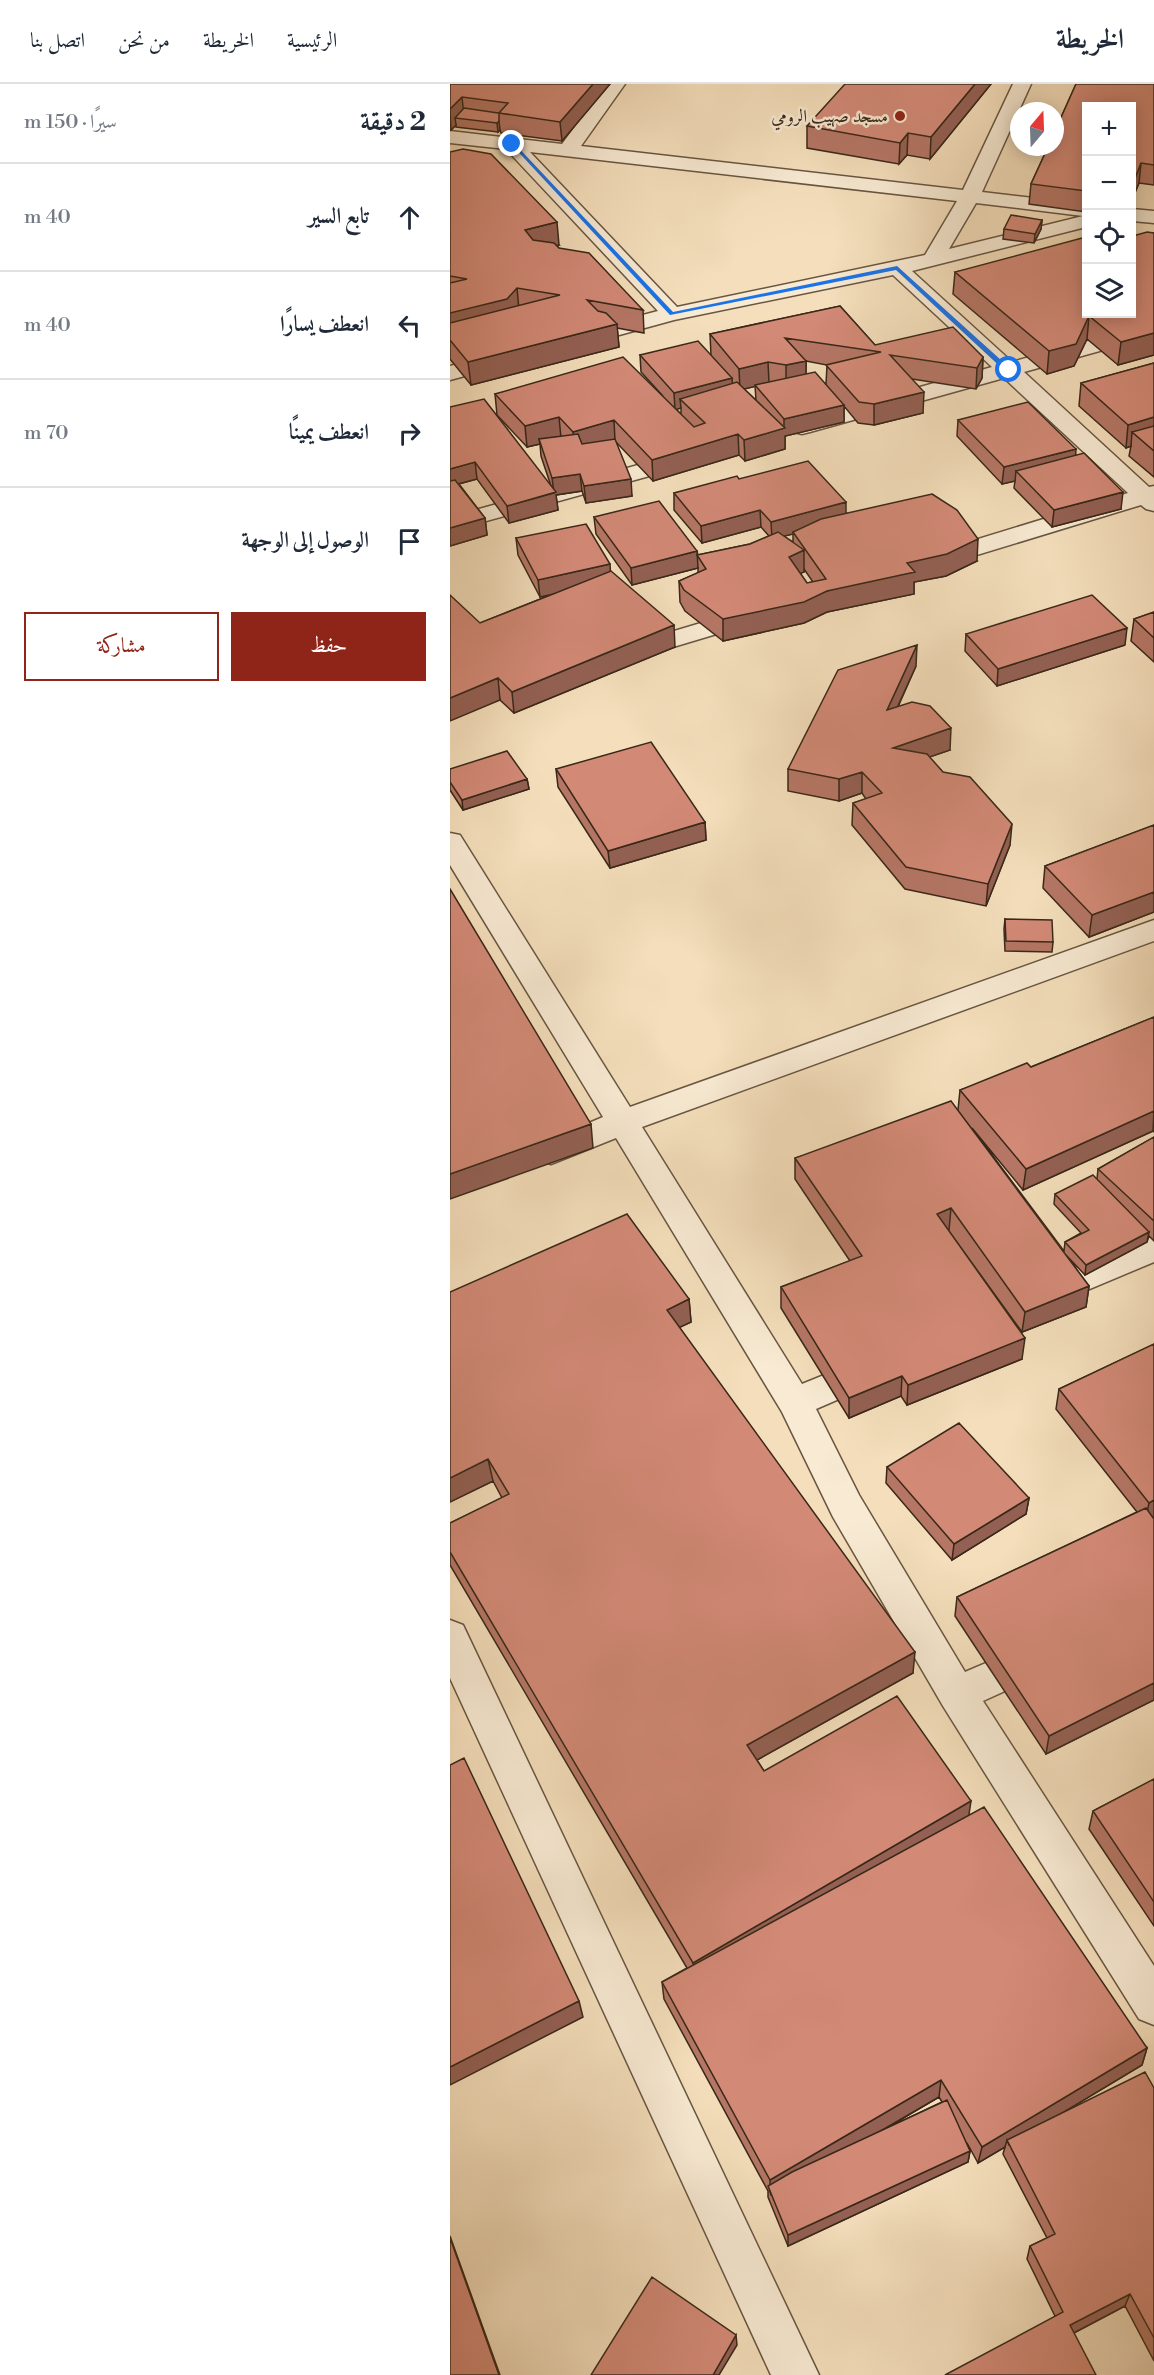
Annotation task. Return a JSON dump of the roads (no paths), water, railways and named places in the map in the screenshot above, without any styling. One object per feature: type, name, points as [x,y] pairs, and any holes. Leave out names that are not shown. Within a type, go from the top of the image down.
[{"type":"street","points":[[568,150],[616,84]]},
{"type":"street","points":[[934,257],[970,197],[1022,84]]},
{"type":"street","points":[[450,137],[1082,210]]},
{"type":"street","points":[[512,144],[672,314]]},
{"type":"street","points":[[1136,215],[1154,217]]},
{"type":"street","points":[[583,337],[672,314],[897,268],[1082,222]]},
{"type":"street","points":[[897,268],[1151,497]]},
{"type":"street","points":[[781,433],[1154,329]]},
{"type":"street","points":[[450,373],[517,355]]},
{"type":"street","points":[[450,524],[701,455]]},
{"type":"street","points":[[917,565],[1151,497]]},
{"type":"street","points":[[609,659],[769,610]]},
{"type":"street","points":[[450,842],[795,1403],[846,1506],[957,1694],[1154,2004]]},
{"type":"street","points":[[526,1163],[623,1122],[1154,930]]},
{"type":"street","points":[[1013,1309],[1154,1248]]},
{"type":"street","points":[[795,1403],[904,1356]]},
{"type":"street","points":[[450,1637],[795,2375]]},
{"type":"street","points":[[957,1694],[1061,1647]]},
{"type":"place","name":"مسجد صهيب الرومي","points":[[900,116]]}]
